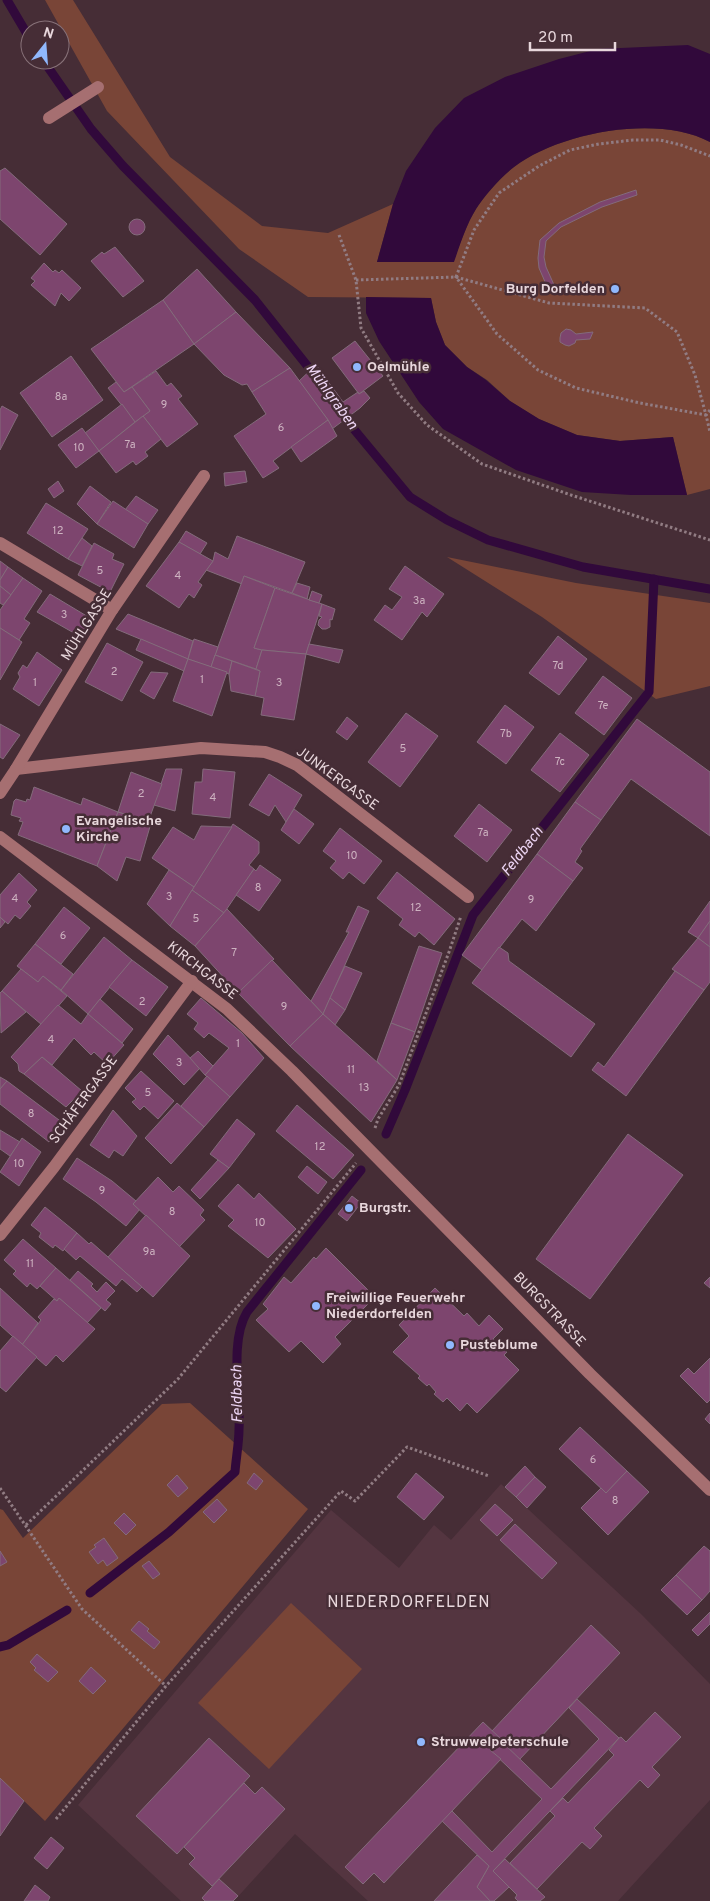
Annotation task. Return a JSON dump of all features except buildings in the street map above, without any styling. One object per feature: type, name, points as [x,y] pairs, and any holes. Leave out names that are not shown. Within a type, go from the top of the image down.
[{"type":"street","points":[[50,118],[98,88]]},
{"type":"street","name":"MÜHLGASSE","points":[[0,793],[112,610],[204,476]]},
{"type":"street","points":[[0,543],[112,610]]},
{"type":"street","name":"JUNKERGASSE","points":[[16,769],[201,748],[265,752],[297,765],[468,897]]},
{"type":"street","name":"KIRCHGASSE","points":[[0,837],[227,1009],[369,1148]]},
{"type":"street","name":"SCHÄFERGASSE","points":[[0,1235],[54,1167],[192,981]]},
{"type":"street","name":"BURGSTRASSE","points":[[369,1148],[583,1367],[710,1490]]},
{"type":"path","points":[[456,277],[474,230],[499,193],[539,166],[570,150],[632,140],[660,140],[681,144],[710,156]]},
{"type":"path","points":[[339,236],[356,280],[361,328],[398,393],[427,425],[482,464],[710,540]]},
{"type":"path","points":[[456,277],[497,334],[538,370],[576,388],[640,403],[706,414]]},
{"type":"path","points":[[356,280],[456,277],[549,303],[645,308],[677,332],[696,375],[710,432]]},
{"type":"path","points":[[706,414],[710,410]]},
{"type":"path","points":[[26,1525],[178,1379],[369,1148],[378,1119],[402,1078],[450,952],[468,897]]},
{"type":"path","points":[[56,1819],[166,1686],[341,1491],[355,1501],[407,1447],[489,1476]]},
{"type":"path","points":[[0,1488],[82,1609],[166,1686]]},
{"type":"shaded area","points":[[45,0],[73,0],[170,157],[262,226],[328,233],[393,204],[377,262],[453,262],[472,215],[493,186],[514,167],[533,155],[557,144],[583,136],[637,128],[664,129],[689,134],[710,142],[710,489],[687,495],[673,437],[620,441],[577,435],[539,419],[510,401],[487,380],[467,367],[445,345],[436,322],[431,298],[308,297],[239,249],[107,111],[70,45],[70,20],[56,20]]},
{"type":"shaded area","points":[[688,45],[710,54],[710,142],[689,134],[664,129],[637,128],[583,136],[557,144],[533,155],[514,167],[479,204],[463,235],[454,262],[377,262],[393,204],[406,171],[435,128],[464,98],[505,77],[559,59],[598,49]]},
{"type":"shaded area","points":[[366,297],[431,298],[436,322],[445,345],[467,367],[486,380],[510,401],[539,419],[577,435],[620,441],[673,437],[687,495],[631,495],[582,492],[516,470],[443,429],[419,402],[379,341],[366,313]]},
{"type":"shaded area","points":[[447,557],[576,583],[710,603],[710,686],[656,699],[542,617]]},
{"type":"shaded area","points":[[190,1403],[308,1509],[45,1821],[0,1778],[0,1509],[3,1510],[23,1538],[162,1404]]},
{"type":"shaded area","name":"Struwwelpeterschule","points":[[501,1484],[641,1614],[710,1684],[710,1800],[618,1901],[368,1901],[295,1834],[234,1901],[181,1901],[78,1805],[331,1510],[399,1568],[434,1525],[451,1540]]},
{"type":"shaded area","points":[[291,1603],[362,1669],[269,1769],[198,1703]]},
{"type":"waterway","name":"Mühlgraben","points":[[7,0],[20,22]]},
{"type":"waterway","name":"Mühlgraben","points":[[50,70],[91,129],[123,166],[255,300],[317,378]]},
{"type":"waterway","name":"Mühlgraben","points":[[338,410],[410,497],[447,520],[488,540],[583,567],[710,589]]},
{"type":"waterway","name":"Feldbach","points":[[386,1134],[473,915],[649,692],[654,579]]},
{"type":"waterway","name":"Feldbach","points":[[90,1593],[169,1532],[235,1472],[239,1440],[238,1338],[247,1312],[361,1170]]},
{"type":"waterway","name":"Feldbach","points":[[0,1647],[8,1645],[67,1610]]},
{"type":"place","name":"Burg Dorfelden","points":[[615,289]]},
{"type":"place","name":"Oelmühle","points":[[357,367]]},
{"type":"place","name":"Evangelische Kirche","points":[[66,829]]},
{"type":"place","name":"Burgstr.","points":[[349,1208]]},
{"type":"place","name":"Freiwillige Feuerwehr Niederdorfelden","points":[[316,1306]]},
{"type":"place","name":"Pusteblume","points":[[450,1345]]},
{"type":"place","name":"Struwwelpeterschule","points":[[421,1742]]},
{"type":"district","name":"NIEDERDORFELDEN","points":[[409,1603]]}]
